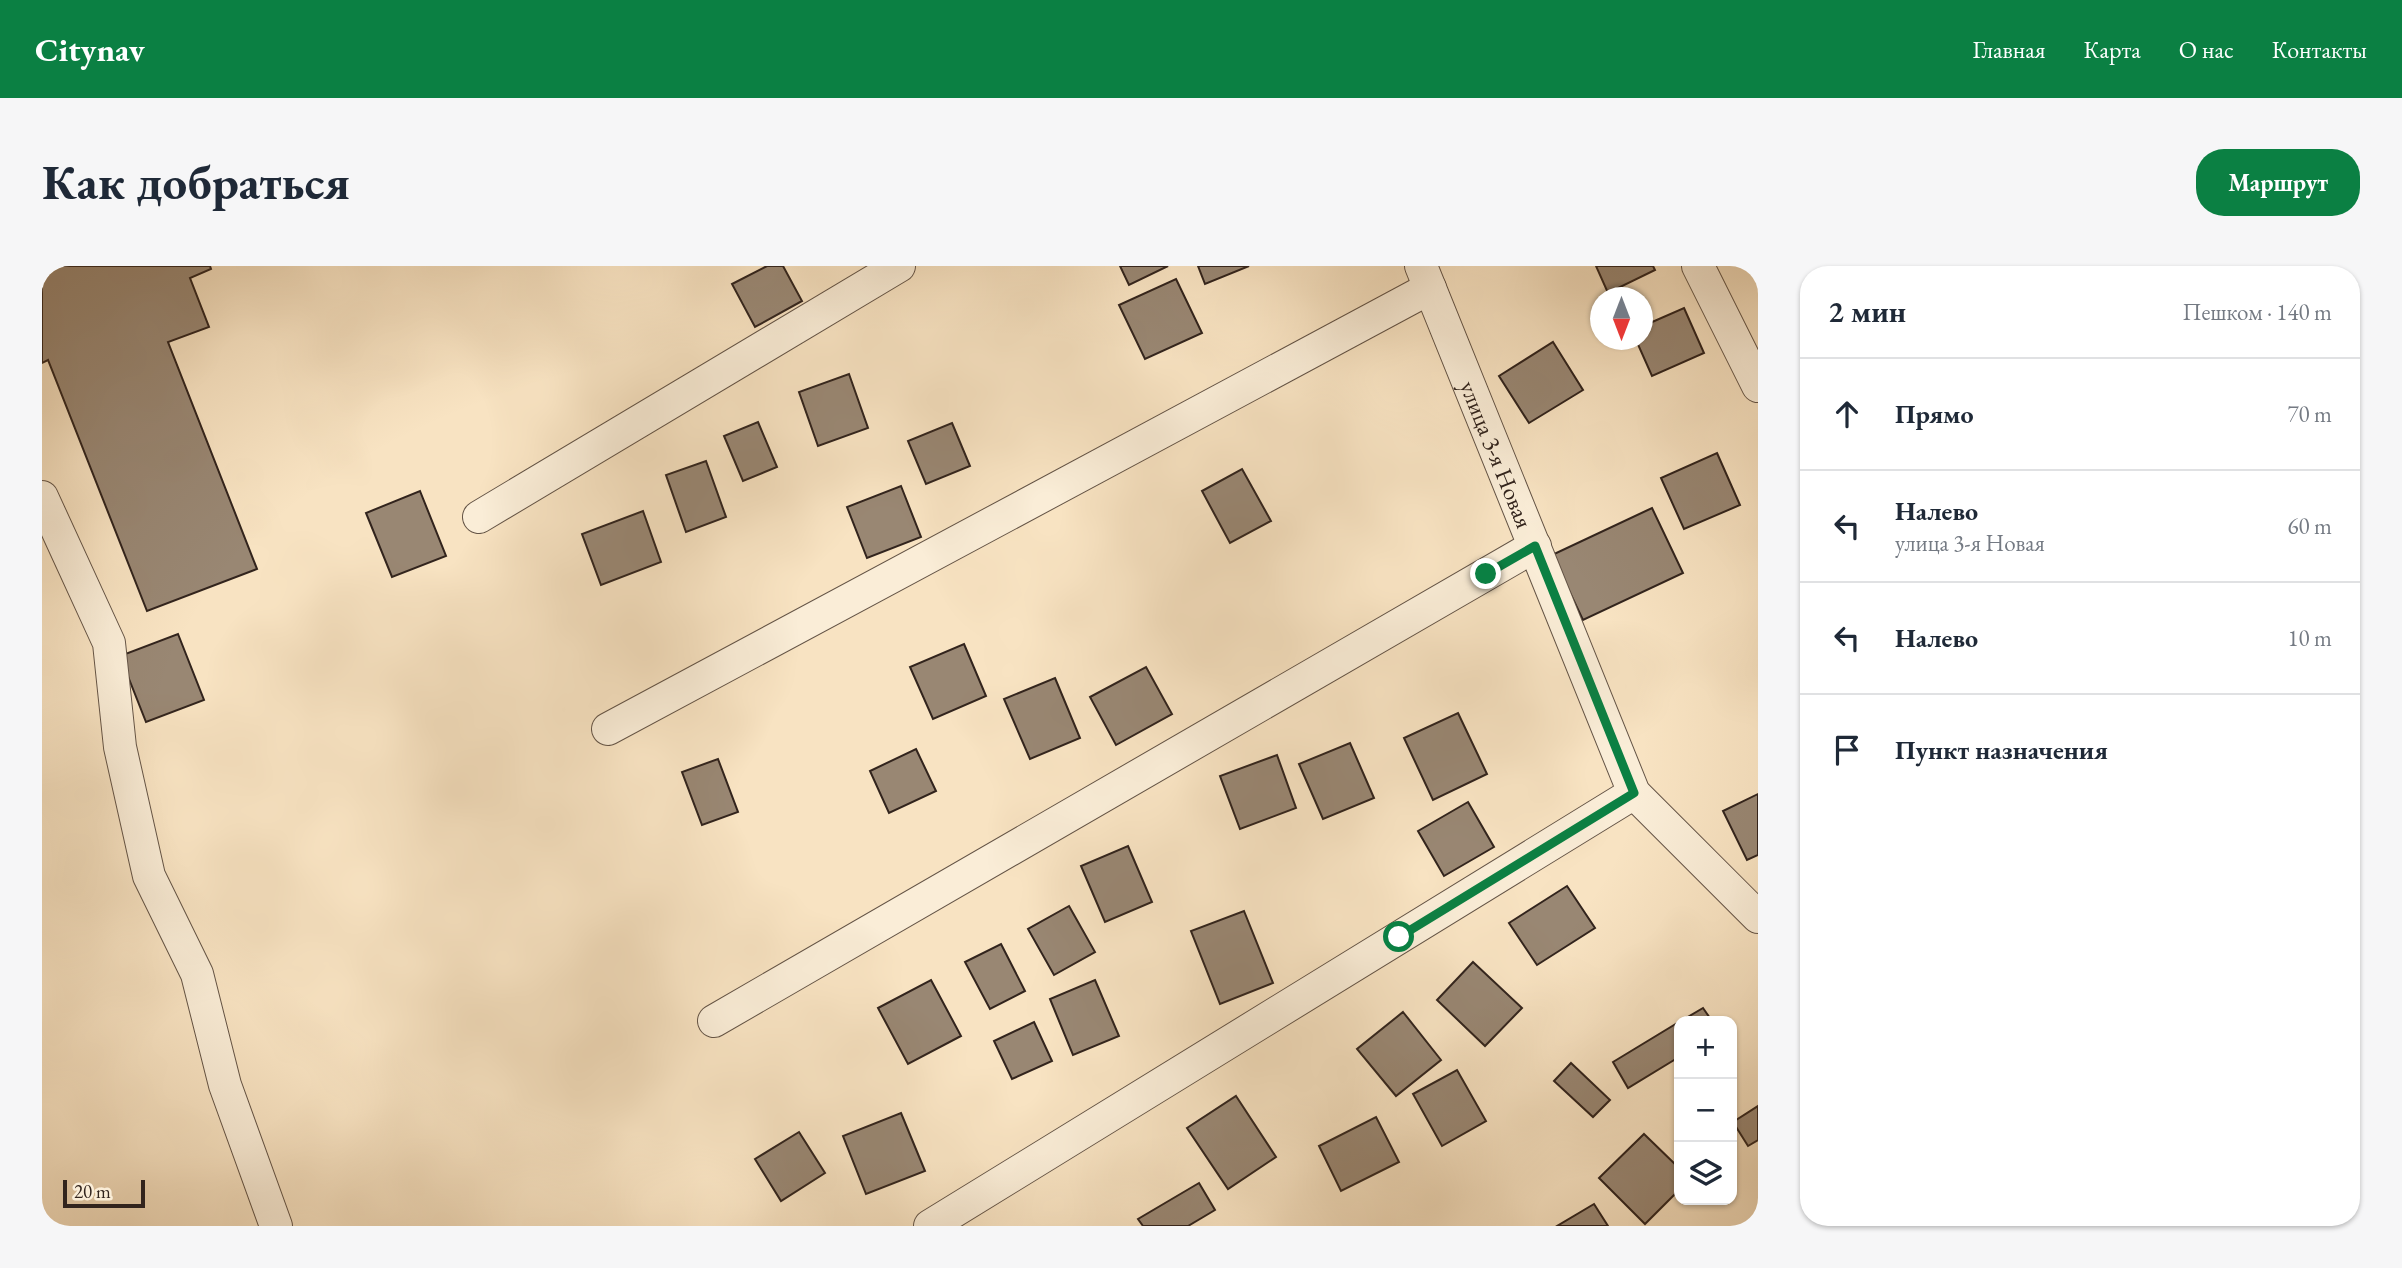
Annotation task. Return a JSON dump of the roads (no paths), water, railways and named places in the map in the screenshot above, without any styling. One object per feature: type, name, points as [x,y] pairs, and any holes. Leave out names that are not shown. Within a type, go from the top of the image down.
[{"type":"street","points":[[479,517],[899,266]]},
{"type":"street","points":[[1698,266],[1758,386]]},
{"type":"street","points":[[608,729],[1426,277]]},
{"type":"street","name":"улица 3-я Новая","points":[[1426,277],[1634,793],[1758,917]]},
{"type":"street","points":[[42,497],[109,643],[120,747],[149,876],[197,974],[225,1085],[276,1226]]},
{"type":"street","points":[[714,1021],[1535,546]]},
{"type":"street","points":[[930,1226],[1634,793]]}]
